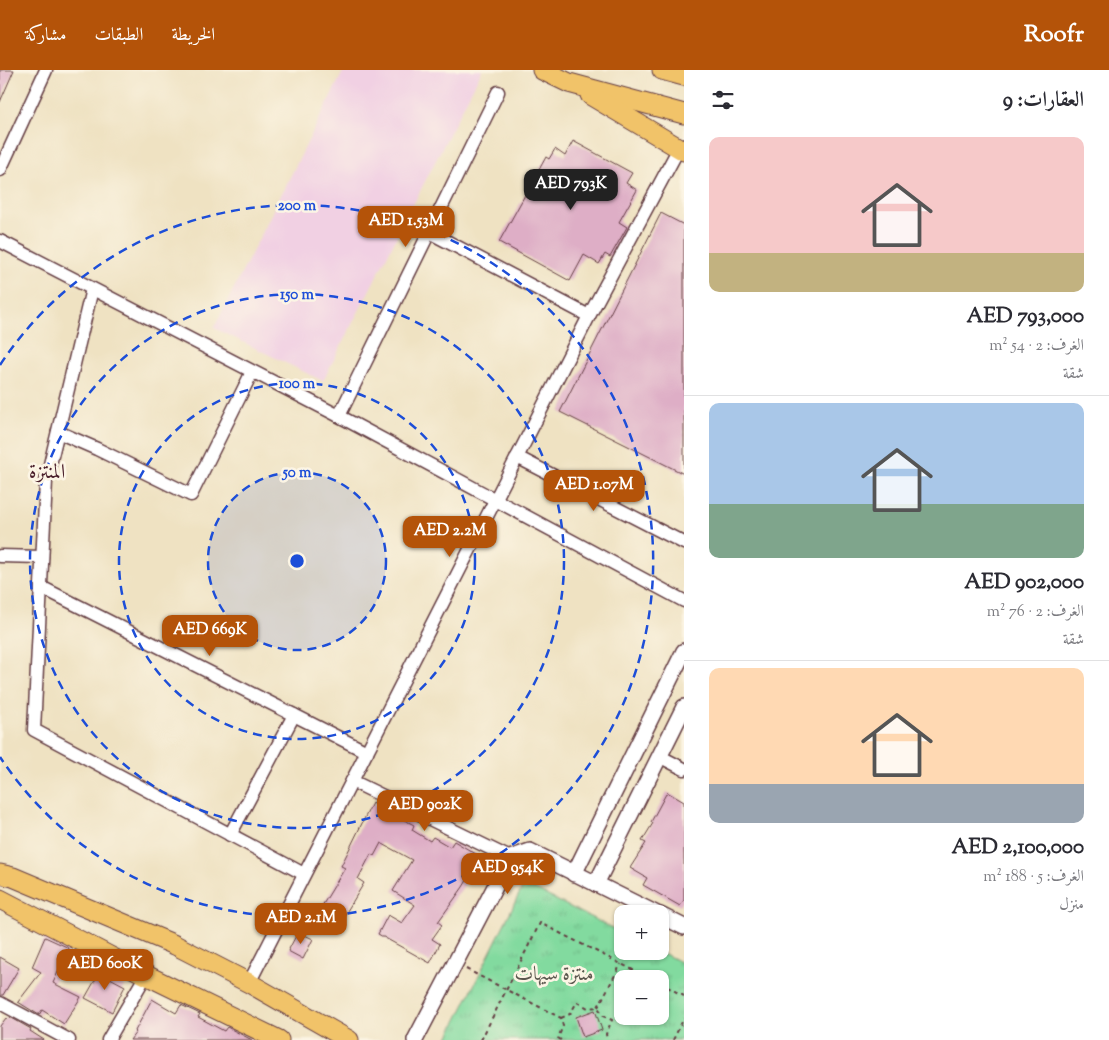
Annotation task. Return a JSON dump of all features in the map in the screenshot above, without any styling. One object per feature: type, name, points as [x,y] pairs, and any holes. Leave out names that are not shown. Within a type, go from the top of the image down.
[{"type":"main road","points":[[542,70],[569,83],[681,150]]},
{"type":"main road","points":[[662,70],[684,76]]},
{"type":"main road","points":[[569,83],[684,114]]},
{"type":"main road","points":[[0,874],[13,877],[175,945],[249,983],[349,1040]]},
{"type":"main road","points":[[0,899],[267,1037]]},
{"type":"street","points":[[0,170],[46,70]]},
{"type":"street","points":[[338,416],[498,92]]},
{"type":"street","points":[[249,983],[589,316],[681,150]]},
{"type":"street","points":[[429,232],[589,316]]},
{"type":"street","points":[[0,240],[338,416],[684,601]]},
{"type":"street","points":[[92,289],[46,481],[34,730],[304,874]]},
{"type":"street","points":[[58,432],[191,495],[252,372]]},
{"type":"street","points":[[517,456],[684,543]]},
{"type":"street","points":[[0,556],[42,557]]},
{"type":"street","points":[[41,587],[367,752]]},
{"type":"street","points":[[574,874],[684,651]]},
{"type":"street","points":[[596,884],[684,707]]},
{"type":"street","points":[[230,835],[294,715]]},
{"type":"street","points":[[659,756],[684,769]]},
{"type":"street","points":[[352,781],[510,858]]},
{"type":"street","points":[[415,1040],[510,858],[530,851],[638,905]]},
{"type":"street","points":[[669,920],[684,927]]},
{"type":"street","points":[[108,1040],[146,975]]},
{"type":"street","points":[[0,1003],[69,1040]]},
{"type":"path","points":[[481,1040],[540,923],[633,970]]},
{"type":"path","points":[[455,964],[561,1018],[563,1026],[558,1038],[561,1040]]},
{"type":"path","points":[[598,1007],[621,964]]},
{"type":"path","points":[[669,988],[684,996]]},
{"type":"path","points":[[561,1018],[570,1014],[577,1002],[588,1008],[598,1007]]},
{"type":"path","points":[[598,1007],[603,1016],[612,1020],[606,1034],[607,1040]]},
{"type":"path","points":[[673,1040],[684,1018]]},
{"type":"shaded area","points":[[344,70],[482,70],[323,381],[214,328]]},
{"type":"green space","name":"منتزة سيهات","points":[[524,884],[614,929],[614,960],[669,960],[669,956],[684,964],[684,1040],[447,1040]]},
{"type":"building","points":[[0,70],[14,70],[0,102]]},
{"type":"building","points":[[573,141],[632,173],[626,183],[637,190],[619,222],[627,227],[610,257],[605,254],[599,264],[584,255],[570,281],[499,242],[546,157],[549,159],[555,149],[565,156]]},
{"type":"building","points":[[661,213],[684,225],[684,474],[560,412]]},
{"type":"building","points":[[667,792],[684,802],[684,900],[680,906],[643,885],[647,878],[630,868],[646,843],[642,841],[653,823],[651,822]]},
{"type":"building","points":[[372,803],[414,825],[412,830],[430,841],[433,837],[450,847],[454,841],[481,857],[463,887],[438,922],[442,925],[432,939],[440,944],[430,963],[378,934],[388,915],[402,923],[415,905],[393,891],[412,860],[381,843],[374,856],[371,854],[358,879],[364,883],[344,916],[341,914],[335,923],[324,917],[328,910],[322,906],[345,868],[341,866]]},
{"type":"building","points":[[298,932],[313,939],[303,959],[288,951]]},
{"type":"building","points":[[45,937],[69,948],[53,983],[81,997],[64,1024],[42,1010],[39,1015],[18,1002],[41,972],[32,967]]},
{"type":"building","points":[[0,957],[19,968],[3,995],[0,995]]},
{"type":"building","points":[[102,968],[113,974],[110,978],[125,986],[112,1012],[85,998]]},
{"type":"building","points":[[152,999],[176,1013],[181,1005],[200,1014],[198,1017],[224,1031],[227,1027],[252,1040],[130,1040],[136,1032]]},
{"type":"building","points":[[595,1010],[602,1030],[583,1037],[576,1017]]},
{"type":"building","points":[[10,1017],[31,1029],[30,1031],[44,1040],[0,1040],[0,1026],[6,1018]]},
{"type":"district","name":"المنتزة","points":[[47,471]]}]
